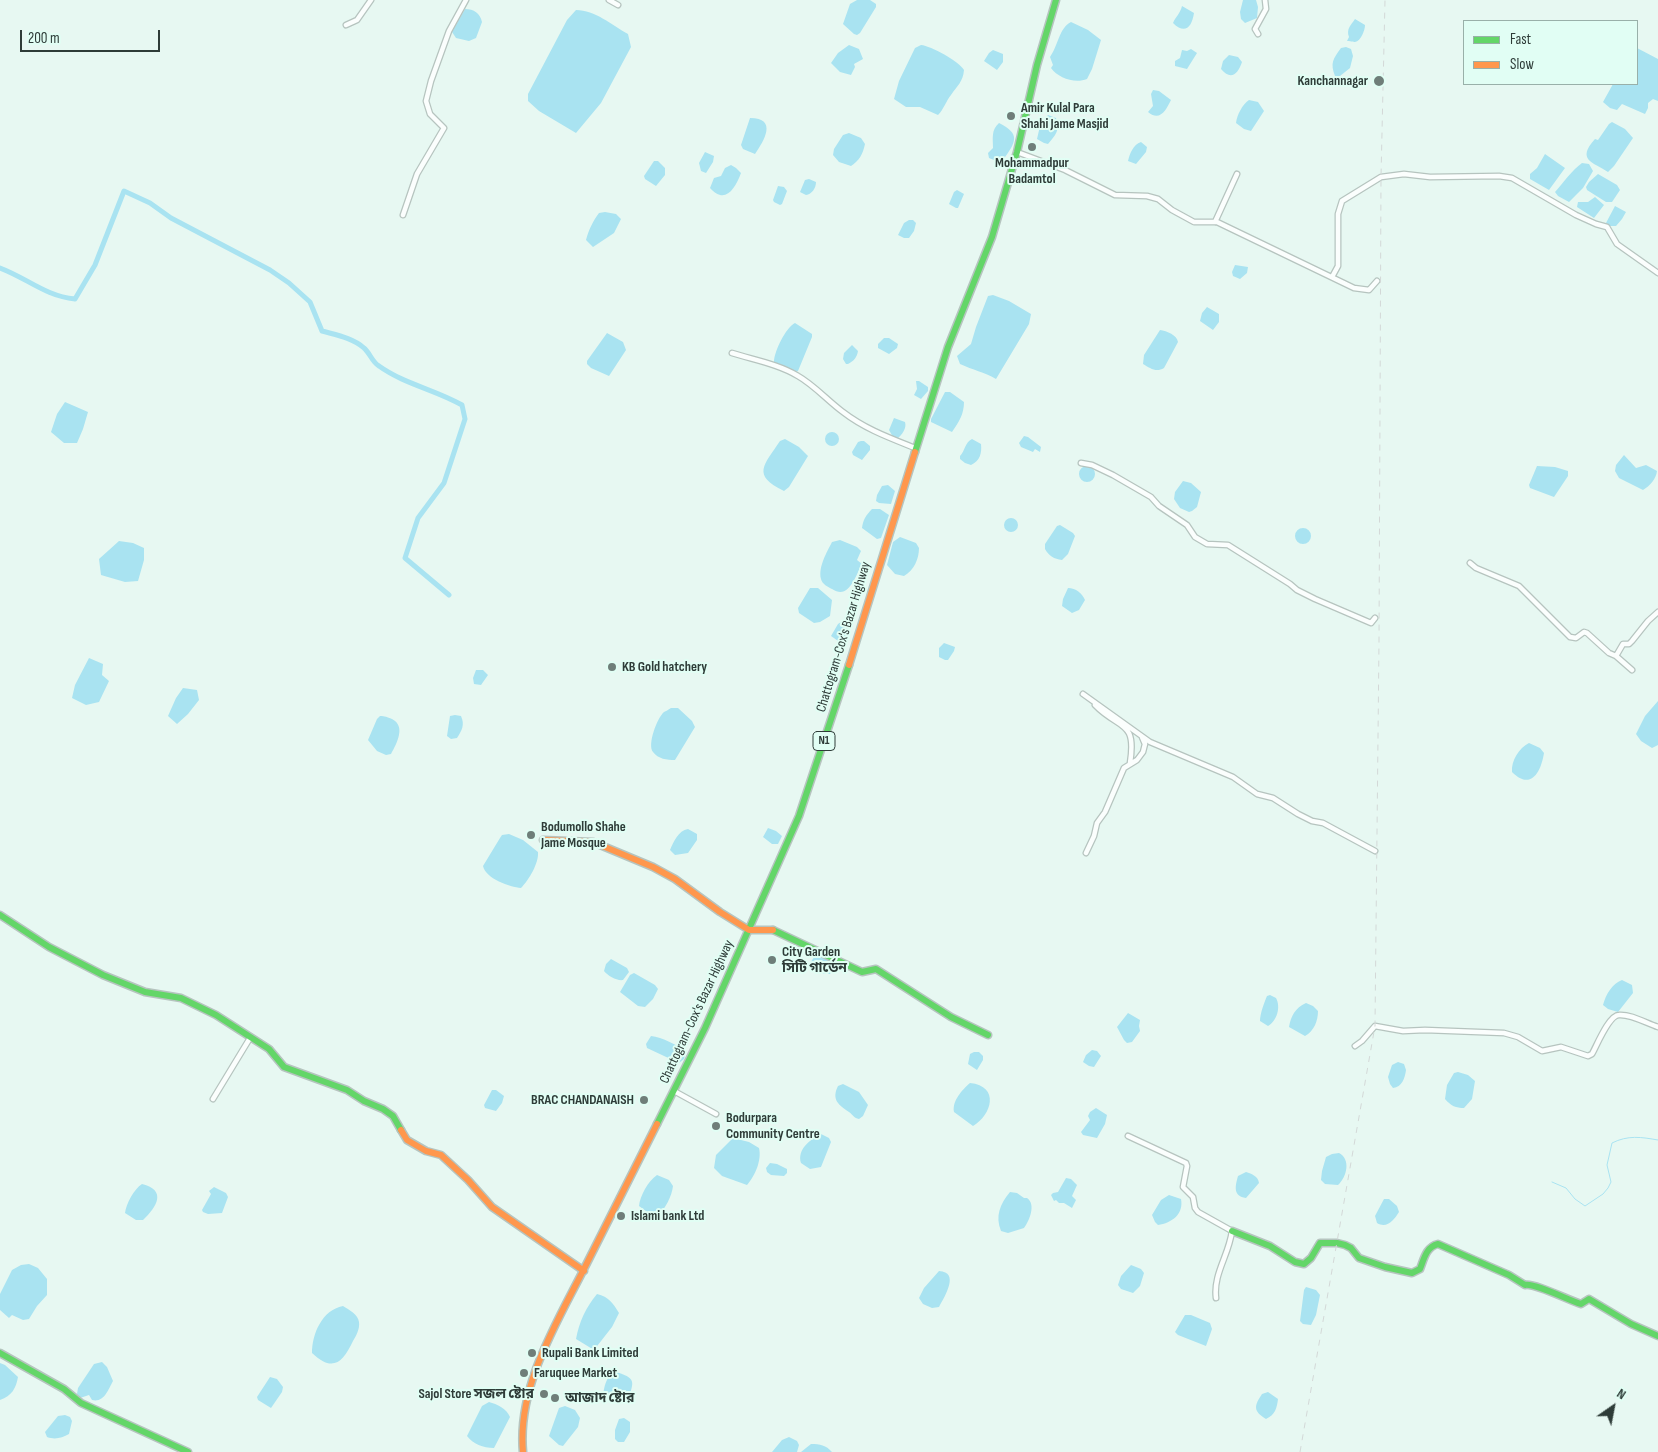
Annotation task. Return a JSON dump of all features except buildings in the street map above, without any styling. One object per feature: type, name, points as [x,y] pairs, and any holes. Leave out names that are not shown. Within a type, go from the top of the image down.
[{"type":"main road","name":"Chattogram-Cox's Bazar Highway","points":[[523,1452],[521,1444],[527,1401],[540,1357],[705,1028],[799,816],[842,688],[948,347],[992,237],[1017,152],[1037,65],[1056,0]]},
{"type":"main road","points":[[543,840],[593,842],[653,867],[675,879],[720,912],[749,930],[775,930],[862,972],[876,969],[951,1017],[988,1035]]},
{"type":"main road","points":[[0,915],[49,947],[104,975],[145,992],[181,998],[216,1015],[269,1049],[284,1067],[347,1090],[364,1102],[393,1116],[407,1140],[441,1155],[468,1180],[492,1207],[584,1271]]},
{"type":"main road","points":[[1232,1232],[1270,1246],[1294,1262],[1304,1264],[1312,1260],[1320,1243],[1337,1243],[1351,1248],[1359,1258],[1370,1263],[1412,1273],[1420,1269],[1429,1247],[1438,1244],[1509,1275],[1524,1285],[1529,1284],[1542,1288],[1581,1304],[1589,1299],[1630,1324],[1658,1336]]},
{"type":"main road","points":[[0,1353],[57,1385],[81,1402],[188,1452]]},
{"type":"street","points":[[346,25],[357,20],[371,0]]},
{"type":"street","points":[[402,215],[417,174],[444,130],[444,127],[434,120],[430,114],[426,101],[430,81],[449,31],[466,0]]},
{"type":"street","points":[[609,0],[618,5]]},
{"type":"street","points":[[1258,34],[1255,29],[1266,9],[1265,0]]},
{"type":"street","points":[[1017,152],[1065,170],[1114,195],[1147,196],[1158,199],[1172,210],[1194,222],[1215,222],[1245,234],[1354,288],[1369,290],[1377,281]]},
{"type":"street","points":[[1215,222],[1237,174]]},
{"type":"street","points":[[1332,277],[1338,266],[1338,214],[1342,201],[1381,177],[1404,174],[1430,177],[1499,176],[1512,178],[1576,215],[1607,227],[1617,244],[1658,273]]},
{"type":"street","points":[[732,353],[763,362],[799,376],[844,413],[864,426],[885,437],[916,448]]},
{"type":"street","points":[[1081,463],[1092,465],[1113,475],[1151,497],[1159,506],[1187,525],[1195,537],[1206,544],[1228,545],[1315,600],[1371,623],[1375,618]]},
{"type":"street","points":[[1470,563],[1476,568],[1519,586],[1570,637],[1576,638],[1584,632],[1587,633],[1609,654],[1616,656],[1632,670]]},
{"type":"street","points":[[1616,656],[1623,644],[1629,644],[1648,620],[1658,612]]},
{"type":"street","points":[[1083,694],[1150,742],[1233,777],[1257,794],[1272,798],[1298,814],[1312,821],[1323,823],[1375,851]]},
{"type":"street","points":[[1089,698],[1100,710],[1125,728],[1131,735],[1132,750],[1130,764]]},
{"type":"street","points":[[1086,853],[1094,836],[1097,823],[1105,812],[1124,768],[1137,760],[1143,752],[1145,744],[1141,735]]},
{"type":"street","points":[[1355,1046],[1375,1026],[1403,1031],[1504,1033],[1542,1051],[1561,1047],[1588,1056],[1592,1054],[1607,1026],[1614,1016],[1618,1014],[1658,1027]]},
{"type":"street","points":[[213,1099],[250,1038]]},
{"type":"street","points":[[674,1091],[716,1114]]},
{"type":"street","points":[[1128,1136],[1186,1163],[1183,1187],[1193,1197],[1195,1208],[1198,1212],[1232,1232],[1217,1277],[1215,1287],[1216,1298]]},
{"type":"water","points":[[857,0],[870,0],[876,4],[876,7],[857,35],[843,24],[850,4]]},
{"type":"water","points":[[1243,0],[1256,0],[1258,7],[1257,18],[1245,23],[1241,19],[1240,12]]},
{"type":"water","points":[[1182,6],[1194,13],[1192,22],[1184,29],[1177,27],[1173,23]]},
{"type":"water","points":[[465,9],[476,12],[482,22],[476,38],[469,41],[456,38],[452,32]]},
{"type":"water","points":[[576,10],[597,15],[628,34],[631,47],[601,103],[576,133],[539,111],[528,101],[528,94],[567,20]]},
{"type":"water","points":[[1355,19],[1365,25],[1361,38],[1355,42],[1347,41],[1349,29]]},
{"type":"water","points":[[1071,22],[1088,30],[1101,40],[1087,79],[1077,81],[1058,75],[1051,68],[1053,65],[1050,57],[1064,28]]},
{"type":"water","points":[[849,45],[859,49],[863,59],[854,64],[855,67],[851,75],[840,72],[831,63],[838,53]]},
{"type":"water","points":[[921,45],[944,54],[957,62],[964,70],[961,81],[938,115],[920,107],[906,107],[894,99],[899,81],[915,48]]},
{"type":"water","points":[[1341,48],[1351,49],[1353,56],[1350,68],[1340,76],[1335,76],[1333,61]]},
{"type":"water","points":[[1191,49],[1197,53],[1187,69],[1175,66],[1175,61],[1180,58],[1182,50],[1187,51]]},
{"type":"water","points":[[1638,49],[1658,59],[1658,101],[1653,99],[1648,103],[1645,114],[1622,104],[1617,110],[1610,108],[1603,102],[1612,85],[1638,85]]},
{"type":"water","points":[[993,50],[1003,54],[1003,62],[997,70],[984,61]]},
{"type":"water","points":[[1229,55],[1238,57],[1242,62],[1236,73],[1231,75],[1228,75],[1221,69],[1223,61]]},
{"type":"water","points":[[1153,90],[1159,91],[1171,100],[1165,111],[1156,116],[1148,112],[1153,106],[1151,94]]},
{"type":"water","points":[[1249,100],[1258,102],[1264,111],[1251,131],[1244,129],[1236,123],[1240,110]]},
{"type":"water","points":[[1048,115],[1056,118],[1058,129],[1048,144],[1037,139],[1040,126]]},
{"type":"water","points":[[750,118],[759,119],[766,126],[765,137],[755,154],[743,149],[741,145]]},
{"type":"water","points":[[1612,122],[1625,129],[1633,138],[1608,172],[1592,163],[1587,156],[1587,152],[1589,146],[1595,139],[1598,140]]},
{"type":"water","points":[[999,123],[1011,131],[1014,139],[1011,148],[1003,160],[994,160],[989,158],[988,153],[993,148],[994,131]]},
{"type":"water","points":[[849,133],[861,138],[865,144],[860,157],[851,166],[839,162],[833,155],[834,149],[843,135]]},
{"type":"water","points":[[1141,142],[1147,147],[1146,152],[1136,164],[1128,161],[1132,150]]},
{"type":"water","points":[[705,152],[714,156],[713,162],[706,173],[701,171],[699,163]]},
{"type":"water","points":[[1545,154],[1565,168],[1549,190],[1530,179],[1530,174],[1537,168]]},
{"type":"water","points":[[654,161],[658,161],[665,168],[665,175],[656,186],[645,179],[644,176]]},
{"type":"water","points":[[1582,163],[1589,164],[1593,171],[1583,188],[1569,202],[1558,196],[1555,192]]},
{"type":"water","points":[[731,165],[741,173],[736,184],[725,195],[715,193],[710,188],[714,178],[721,176],[725,168]]},
{"type":"water","points":[[1598,174],[1617,185],[1620,190],[1612,202],[1606,202],[1587,190],[1586,187],[1589,182]]},
{"type":"water","points":[[809,179],[816,182],[816,184],[812,192],[806,195],[800,192],[805,180]]},
{"type":"water","points":[[778,186],[784,187],[787,191],[780,205],[773,200]]},
{"type":"water","points":[[957,190],[964,194],[958,208],[956,208],[949,204],[954,192]]},
{"type":"water","points":[[1595,197],[1604,205],[1594,218],[1577,207],[1578,202],[1588,202]]},
{"type":"water","points":[[1615,206],[1626,212],[1616,226],[1609,226],[1606,223]]},
{"type":"water","points":[[599,213],[616,214],[621,219],[614,233],[593,247],[586,240],[588,232]]},
{"type":"water","points":[[913,220],[916,223],[914,231],[909,238],[904,238],[898,235],[904,223]]},
{"type":"water","points":[[1235,265],[1248,267],[1247,273],[1240,279],[1233,276],[1232,272]]},
{"type":"water","points":[[993,295],[1009,301],[1031,314],[1029,324],[996,379],[960,364],[957,356],[971,344],[988,296]]},
{"type":"water","points":[[1207,307],[1219,314],[1219,322],[1213,330],[1200,321],[1202,313]]},
{"type":"water","points":[[795,323],[812,334],[812,337],[798,371],[795,372],[774,362],[781,340],[788,329]]},
{"type":"water","points":[[1160,330],[1174,335],[1178,342],[1164,368],[1156,370],[1143,364],[1144,355]]},
{"type":"water","points":[[607,333],[623,342],[626,350],[609,376],[591,368],[587,364],[587,361]]},
{"type":"water","points":[[884,338],[889,338],[898,344],[897,348],[889,354],[878,348],[878,344]]},
{"type":"water","points":[[852,345],[858,353],[854,360],[846,364],[843,359],[844,353]]},
{"type":"water","points":[[916,381],[928,387],[928,391],[921,399],[914,395],[917,389]]},
{"type":"water","points":[[945,392],[950,392],[964,402],[961,418],[952,432],[931,422]]},
{"type":"water","points":[[65,402],[88,412],[77,443],[64,443],[51,432],[57,414]]},
{"type":"water","points":[[894,418],[905,422],[904,431],[897,439],[893,437],[889,430]]},
{"type":"water","points":[[829,432],[835,432],[839,439],[835,446],[829,446],[825,442],[825,436]]},
{"type":"water","points":[[1024,436],[1041,447],[1040,452],[1035,449],[1033,452],[1021,447],[1019,443]]},
{"type":"water","points":[[785,439],[799,447],[808,456],[789,487],[784,491],[767,480],[764,469],[769,457],[780,441]]},
{"type":"water","points":[[972,439],[981,444],[981,451],[978,459],[971,465],[960,459],[960,456],[968,442]]},
{"type":"water","points":[[861,441],[870,446],[870,450],[862,460],[853,455],[852,452],[858,442]]},
{"type":"water","points":[[1624,455],[1636,468],[1646,465],[1657,471],[1652,482],[1643,490],[1619,478],[1615,471],[1616,465]]},
{"type":"water","points":[[1087,466],[1095,474],[1087,482],[1079,474]]},
{"type":"water","points":[[1537,466],[1555,467],[1568,471],[1568,476],[1554,497],[1530,488],[1529,485]]},
{"type":"water","points":[[1183,481],[1191,483],[1201,492],[1197,507],[1189,512],[1180,508],[1174,499],[1175,492]]},
{"type":"water","points":[[888,485],[895,491],[891,504],[879,503],[876,501],[877,495],[882,486]]},
{"type":"water","points":[[872,509],[880,509],[889,515],[881,538],[877,539],[862,528],[865,518]]},
{"type":"water","points":[[1008,518],[1014,518],[1018,525],[1014,532],[1008,532],[1004,528],[1004,522]]},
{"type":"water","points":[[1060,525],[1075,536],[1068,554],[1062,560],[1052,557],[1045,549],[1045,544],[1057,526]]},
{"type":"water","points":[[1300,528],[1306,528],[1311,533],[1309,542],[1300,544],[1295,539],[1295,533]]},
{"type":"water","points":[[900,537],[916,543],[919,548],[915,564],[911,571],[904,576],[895,574],[887,565],[893,542]]},
{"type":"water","points":[[840,540],[857,547],[861,551],[857,560],[862,564],[851,586],[843,592],[838,592],[824,584],[820,574],[832,542]]},
{"type":"water","points":[[119,541],[133,543],[144,548],[144,560],[138,581],[125,582],[101,575],[99,559]]},
{"type":"water","points":[[810,588],[818,588],[832,600],[830,616],[820,622],[814,623],[799,613],[798,608]]},
{"type":"water","points":[[1068,588],[1078,591],[1085,600],[1079,610],[1072,613],[1062,606]]},
{"type":"water","points":[[844,620],[848,621],[850,627],[847,639],[841,643],[831,636],[838,624]]},
{"type":"water","points":[[944,643],[955,647],[948,660],[939,657],[939,648]]},
{"type":"water","points":[[89,658],[103,664],[102,675],[109,681],[99,702],[86,705],[72,698],[75,685]]},
{"type":"water","points":[[476,670],[483,670],[488,675],[481,685],[474,684],[473,678]]},
{"type":"water","points":[[183,688],[197,690],[199,700],[177,724],[168,716]]},
{"type":"water","points":[[1658,701],[1658,745],[1652,748],[1641,741],[1636,734],[1645,716]]},
{"type":"water","points":[[671,708],[678,708],[692,721],[695,727],[675,760],[660,758],[651,749],[652,738],[658,720],[664,712]]},
{"type":"water","points":[[380,716],[392,719],[399,726],[399,735],[391,754],[386,755],[377,751],[368,740]]},
{"type":"water","points":[[450,716],[461,716],[463,725],[457,738],[451,739],[447,736]]},
{"type":"water","points":[[1529,743],[1540,748],[1544,753],[1538,772],[1534,777],[1525,780],[1512,772],[1512,768],[1516,755]]},
{"type":"water","points":[[768,828],[782,836],[778,844],[772,844],[763,837]]},
{"type":"water","points":[[688,829],[697,834],[697,840],[688,853],[675,855],[670,850],[673,843],[679,834]]},
{"type":"water","points":[[509,834],[523,840],[538,852],[533,871],[521,888],[505,884],[493,878],[485,871],[483,866],[502,835]]},
{"type":"water","points":[[820,954],[834,964],[830,974],[824,974],[810,963],[815,956]]},
{"type":"water","points":[[611,959],[627,968],[629,972],[623,980],[613,978],[604,971],[606,964]]},
{"type":"water","points":[[634,973],[655,985],[658,989],[653,999],[645,1007],[638,1006],[620,992],[630,975]]},
{"type":"water","points":[[1622,980],[1632,985],[1633,993],[1618,1012],[1608,1009],[1603,1005],[1610,990]]},
{"type":"water","points":[[1270,995],[1276,998],[1278,1009],[1274,1021],[1268,1026],[1260,1021],[1260,1018],[1267,996]]},
{"type":"water","points":[[1306,1003],[1318,1011],[1315,1025],[1305,1036],[1289,1027],[1294,1013]]},
{"type":"water","points":[[1128,1013],[1140,1020],[1140,1031],[1132,1042],[1127,1043],[1117,1027]]},
{"type":"water","points":[[651,1036],[679,1047],[686,1053],[684,1059],[679,1063],[647,1048],[646,1044]]},
{"type":"water","points":[[1092,1050],[1097,1051],[1101,1056],[1094,1067],[1083,1062],[1086,1055]]},
{"type":"water","points":[[979,1052],[983,1056],[983,1060],[977,1070],[968,1064],[970,1054]]},
{"type":"water","points":[[1398,1062],[1404,1064],[1406,1073],[1401,1084],[1393,1088],[1388,1077],[1392,1065]]},
{"type":"water","points":[[1458,1072],[1468,1075],[1475,1081],[1472,1099],[1464,1108],[1458,1108],[1445,1099],[1447,1085],[1454,1073]]},
{"type":"water","points":[[970,1083],[980,1085],[986,1089],[990,1102],[985,1115],[973,1126],[954,1112],[956,1100]]},
{"type":"water","points":[[843,1084],[859,1092],[868,1105],[863,1116],[859,1119],[837,1102],[836,1091],[838,1086]]},
{"type":"water","points":[[492,1090],[496,1090],[504,1096],[502,1103],[496,1111],[485,1108],[484,1105]]},
{"type":"water","points":[[1096,1108],[1107,1115],[1105,1124],[1097,1138],[1083,1135],[1081,1132],[1090,1120],[1088,1116],[1090,1112]]},
{"type":"water","points":[[821,1134],[829,1138],[831,1142],[821,1167],[810,1169],[801,1163],[801,1153],[809,1142]]},
{"type":"water","points":[[733,1138],[749,1142],[759,1148],[760,1158],[757,1168],[747,1185],[722,1176],[714,1168],[716,1155]]},
{"type":"water","points":[[1339,1153],[1345,1159],[1344,1177],[1338,1185],[1325,1184],[1321,1180],[1326,1157]]},
{"type":"water","points":[[770,1163],[787,1169],[787,1173],[784,1176],[771,1175],[767,1172],[766,1168]]},
{"type":"water","points":[[1246,1172],[1256,1177],[1259,1183],[1246,1198],[1237,1193],[1236,1187],[1238,1176]]},
{"type":"water","points":[[657,1175],[669,1180],[673,1186],[668,1202],[658,1216],[650,1214],[639,1206],[645,1189]]},
{"type":"water","points":[[1066,1178],[1071,1179],[1077,1185],[1072,1196],[1076,1200],[1072,1208],[1064,1203],[1054,1201],[1051,1195],[1058,1192]]},
{"type":"water","points":[[142,1184],[155,1190],[157,1199],[152,1210],[143,1220],[136,1220],[125,1213],[131,1197]]},
{"type":"water","points":[[214,1187],[226,1193],[228,1197],[222,1213],[208,1214],[202,1210],[211,1194],[209,1191]]},
{"type":"water","points":[[1010,1192],[1027,1198],[1032,1208],[1024,1228],[1008,1233],[1001,1231],[998,1220],[1001,1206]]},
{"type":"water","points":[[1169,1195],[1181,1199],[1181,1209],[1172,1220],[1158,1225],[1152,1215],[1161,1200]]},
{"type":"water","points":[[1384,1199],[1389,1199],[1397,1206],[1399,1212],[1392,1221],[1381,1225],[1377,1223],[1375,1216]]},
{"type":"water","points":[[29,1264],[38,1268],[47,1279],[47,1295],[29,1319],[23,1320],[12,1315],[9,1318],[0,1310],[0,1294],[12,1270],[21,1265]]},
{"type":"water","points":[[1131,1265],[1141,1269],[1144,1273],[1140,1286],[1133,1293],[1121,1289],[1118,1285],[1121,1276]]},
{"type":"water","points":[[939,1271],[945,1272],[950,1280],[939,1307],[932,1308],[923,1304],[919,1298],[924,1288]]},
{"type":"water","points":[[1306,1287],[1316,1290],[1320,1295],[1316,1315],[1311,1325],[1303,1324],[1300,1321]]},
{"type":"water","points":[[597,1294],[610,1301],[619,1313],[612,1327],[594,1350],[576,1339],[584,1315]]},
{"type":"water","points":[[343,1306],[357,1317],[359,1322],[358,1330],[345,1355],[337,1362],[332,1364],[326,1363],[312,1353],[316,1331],[329,1312]]},
{"type":"water","points":[[1185,1315],[1191,1315],[1210,1323],[1212,1329],[1206,1346],[1175,1332]]},
{"type":"water","points":[[102,1362],[107,1367],[113,1381],[107,1392],[100,1400],[92,1400],[89,1395],[80,1398],[77,1394],[78,1388],[94,1364]]},
{"type":"water","points":[[0,1363],[18,1377],[13,1391],[0,1400]]},
{"type":"water","points":[[614,1371],[627,1376],[632,1381],[632,1389],[628,1401],[615,1402],[603,1396],[607,1379]]},
{"type":"water","points":[[270,1377],[277,1379],[283,1387],[282,1392],[271,1408],[258,1400],[257,1397]]},
{"type":"water","points":[[1268,1392],[1278,1399],[1275,1411],[1266,1419],[1257,1411],[1256,1405],[1262,1394]]},
{"type":"water","points":[[489,1402],[501,1407],[510,1417],[494,1448],[479,1445],[467,1436],[482,1406]]},
{"type":"water","points":[[565,1406],[575,1410],[580,1418],[578,1427],[563,1446],[559,1445],[549,1436],[559,1408]]},
{"type":"water","points":[[65,1415],[70,1417],[72,1421],[69,1434],[58,1438],[47,1437],[45,1432],[58,1416]]},
{"type":"water","points":[[624,1418],[630,1422],[630,1432],[624,1442],[618,1442],[615,1439],[615,1430],[619,1419]]},
{"type":"water","points":[[789,1437],[797,1441],[799,1445],[797,1452],[772,1452],[782,1440]]},
{"type":"water","points":[[811,1444],[823,1445],[832,1452],[801,1452]]},
{"type":"waterway","points":[[0,268],[45,291],[75,299],[95,265],[124,191],[150,203],[171,218],[270,270],[289,283],[310,302],[322,331],[355,342],[366,350],[377,364],[389,372],[462,405],[465,419],[444,483],[418,518],[405,558],[449,595]]},
{"type":"waterway","points":[[1552,1182],[1566,1188],[1575,1199],[1585,1206],[1603,1194],[1611,1182],[1607,1165],[1612,1143],[1635,1137],[1658,1140]]},
{"type":"railway","points":[[1300,1452],[1375,1026],[1381,177],[1385,0]]},
{"type":"traffic: fast","points":[[915,452],[948,347],[992,237],[1017,152],[1037,65],[1056,0]]},
{"type":"traffic: fast","points":[[657,1124],[705,1028],[799,816],[849,665]]},
{"type":"traffic: fast","points":[[0,915],[49,947],[103,975],[145,992],[181,998],[216,1015],[269,1049],[284,1067],[347,1090],[364,1101],[383,1109],[393,1116],[401,1130]]},
{"type":"traffic: fast","points":[[773,930],[862,972],[876,969],[951,1017],[988,1035]]},
{"type":"traffic: fast","points":[[1232,1231],[1270,1246],[1295,1262],[1304,1264],[1311,1258],[1320,1243],[1337,1243],[1351,1248],[1359,1258],[1385,1267],[1412,1273],[1420,1269],[1428,1251],[1438,1244],[1509,1275],[1525,1285],[1544,1289],[1581,1304],[1589,1299],[1631,1324],[1658,1336]]},
{"type":"traffic: fast","points":[[0,1353],[64,1389],[81,1403],[188,1452]]},
{"type":"traffic: slow","points":[[849,665],[915,452]]},
{"type":"traffic: slow","points":[[543,840],[593,842],[653,867],[675,879],[720,912],[749,930],[773,930]]},
{"type":"traffic: slow","points":[[523,1452],[526,1402],[542,1354],[657,1124]]},
{"type":"traffic: slow","points":[[401,1130],[407,1140],[426,1151],[441,1155],[468,1180],[492,1207],[584,1271]]},
{"type":"place","name":"Kanchannagar","points":[[1379,81]]},
{"type":"place","name":"Amir Kulal Para Shahi Jame Masjid","points":[[1011,116]]},
{"type":"place","name":"Mohammadpur Badamtol","points":[[1032,147]]},
{"type":"place","name":"KB Gold hatchery","points":[[612,667]]},
{"type":"place","name":"Bodumollo Shahe Jame Mosque","points":[[531,835]]},
{"type":"place","name":"City Garden সিটি গার্ডেন","points":[[772,960]]},
{"type":"place","name":"BRAC CHANDANAISH","points":[[644,1100]]},
{"type":"place","name":"Bodurpara Community Centre","points":[[716,1126]]},
{"type":"place","name":"Islami bank Ltd","points":[[621,1216]]},
{"type":"place","name":"Rupali Bank Limited","points":[[532,1353]]},
{"type":"place","name":"Faruquee Market","points":[[524,1373]]},
{"type":"place","name":"Sajol Store সজল ষ্টোর","points":[[544,1394]]},
{"type":"place","name":"আজাদ ষ্টোর","points":[[555,1398]]}]
